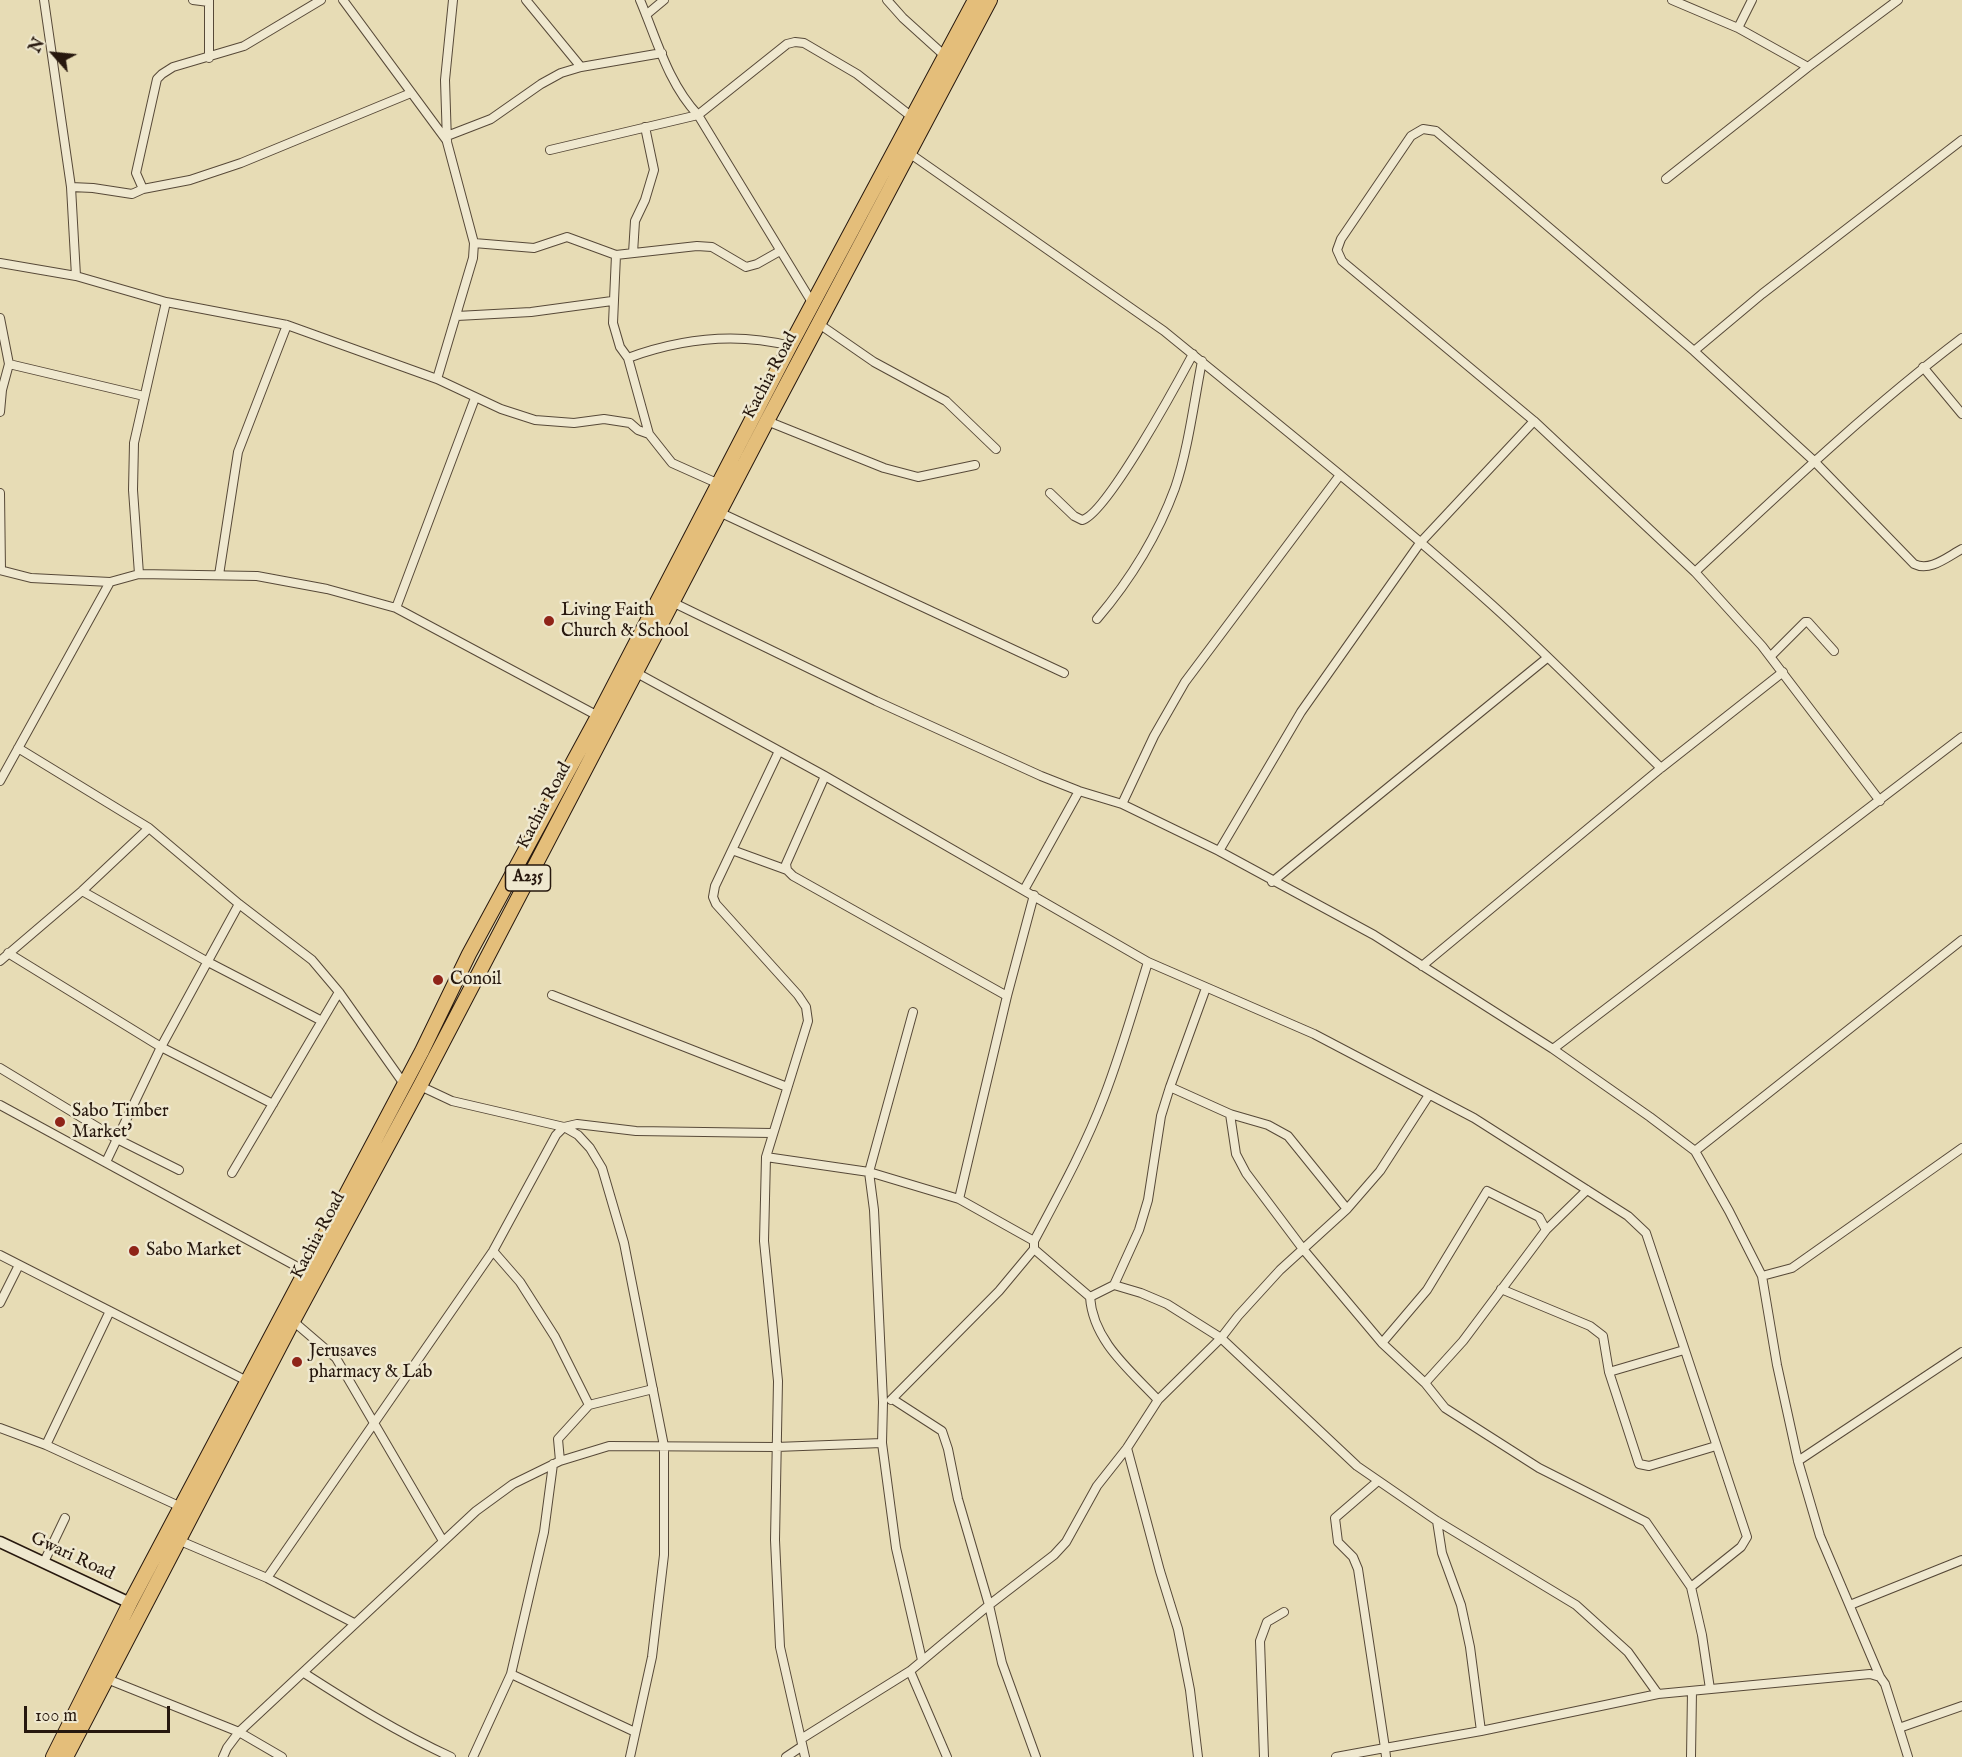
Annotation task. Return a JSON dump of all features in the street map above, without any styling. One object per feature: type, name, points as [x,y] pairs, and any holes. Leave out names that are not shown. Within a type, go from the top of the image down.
[{"type":"highway","name":"Kachia Road","points":[[53,1757],[130,1603],[422,1051],[469,954],[598,716],[790,346],[975,0]]},
{"type":"highway","name":"Kachia Road","points":[[66,1757],[293,1321],[420,1086],[635,672],[990,0]]},
{"type":"highway","points":[[422,1051],[435,1057]]},
{"type":"street","points":[[44,0],[71,187],[76,276]]},
{"type":"street","points":[[193,0],[209,1],[209,58]]},
{"type":"street","points":[[142,189],[136,173],[157,79],[173,67],[244,46],[321,0]]},
{"type":"street","points":[[343,0],[447,139]]},
{"type":"street","points":[[437,379],[457,316],[474,243],[447,139],[445,80],[453,0]]},
{"type":"street","points":[[526,0],[581,67]]},
{"type":"street","points":[[640,0],[678,91],[698,115],[813,304]]},
{"type":"street","points":[[646,15],[664,0]]},
{"type":"street","points":[[887,0],[903,18],[945,56]]},
{"type":"street","points":[[1672,0],[1738,28],[1808,67]]},
{"type":"street","points":[[1738,28],[1752,0]]},
{"type":"street","points":[[1666,178],[1898,0]]},
{"type":"street","points":[[550,150],[698,115],[787,44],[795,42],[804,43],[857,74],[912,117]]},
{"type":"street","points":[[447,139],[491,119],[561,73],[581,67],[662,53]]},
{"type":"street","points":[[71,187],[132,194],[142,189],[190,180],[241,163],[411,93]]},
{"type":"street","points":[[633,254],[634,221],[645,200],[654,170],[645,127]]},
{"type":"street","points":[[1880,801],[1771,656],[1695,572],[1534,421],[1342,261],[1337,250],[1341,239],[1411,136],[1423,129],[1436,131],[1694,351],[1814,461],[1914,564],[1921,568],[1928,567],[1962,549]]},
{"type":"street","points":[[1694,351],[1762,294],[1962,140]]},
{"type":"street","points":[[909,153],[1164,331],[1202,361],[1492,605],[1661,768]]},
{"type":"street","points":[[474,243],[534,248],[567,237],[616,255],[697,246],[712,247],[746,267],[757,264],[780,251]]},
{"type":"street","points":[[616,255],[612,301],[613,323],[616,335],[628,358],[649,434],[672,463],[719,484]]},
{"type":"street","points":[[0,263],[76,276],[166,302],[287,325],[437,379],[501,410],[535,420],[574,423],[604,419],[630,423],[638,430],[649,434]]},
{"type":"street","points":[[457,316],[531,312],[612,301]]},
{"type":"street","points":[[139,574],[134,443],[166,302]]},
{"type":"street","points":[[0,318],[9,364],[1,389],[0,412]]},
{"type":"street","points":[[819,324],[874,362],[946,401],[996,449]]},
{"type":"street","points":[[219,575],[238,452],[287,325]]},
{"type":"street","points":[[1695,572],[1814,461],[1923,367],[1962,338]]},
{"type":"street","points":[[628,358],[656,348],[699,340],[739,339],[790,346]]},
{"type":"street","points":[[1050,493],[1074,516],[1082,520],[1088,519],[1137,453],[1193,354]]},
{"type":"street","points":[[1097,619],[1125,586],[1154,538],[1175,487],[1202,361]]},
{"type":"street","points":[[9,364],[144,396]]},
{"type":"street","points":[[1923,367],[1962,414]]},
{"type":"street","points":[[396,608],[475,398]]},
{"type":"street","points":[[767,421],[884,468],[918,477],[975,465]]},
{"type":"street","points":[[1218,851],[1301,712],[1420,543],[1534,421]]},
{"type":"street","points":[[1122,804],[1154,736],[1185,682],[1340,475]]},
{"type":"street","points":[[0,492],[1,570],[30,578],[110,582],[139,574],[257,576],[327,589],[396,608],[598,716]]},
{"type":"street","points":[[719,512],[1064,673]]},
{"type":"street","points":[[0,781],[110,582]]},
{"type":"street","points":[[672,602],[876,701],[1041,776],[1122,804],[1218,851],[1374,935],[1553,1049],[1650,1117],[1695,1152],[1729,1211],[1762,1276],[1777,1365],[1798,1461],[1820,1536],[1885,1684],[1908,1757]]},
{"type":"street","points":[[1771,656],[1804,622],[1808,622],[1834,651]]},
{"type":"street","points":[[1272,882],[1547,658]]},
{"type":"street","points":[[635,672],[825,776],[1148,962],[1314,1034],[1474,1118],[1628,1216],[1646,1233],[1745,1531],[1746,1540],[1741,1547],[1691,1587]]},
{"type":"street","points":[[1422,966],[1661,768],[1783,672]]},
{"type":"street","points":[[1553,1049],[1962,737]]},
{"type":"street","points":[[18,748],[150,828],[239,904],[312,960],[339,992],[404,1084]]},
{"type":"street","points":[[779,751],[715,886],[713,897],[716,904],[798,995],[806,1007],[808,1021],[766,1157],[764,1241],[778,1381],[775,1540],[780,1647],[805,1757]]},
{"type":"street","points":[[787,870],[786,864],[825,776]]},
{"type":"street","points":[[1024,890],[1079,791]]},
{"type":"street","points":[[0,961],[82,891],[150,828]]},
{"type":"street","points":[[732,850],[787,870],[793,876],[1007,996]]},
{"type":"street","points":[[82,891],[208,962],[322,1022]]},
{"type":"street","points":[[959,1199],[1007,996],[1034,895]]},
{"type":"street","points":[[106,1162],[161,1047],[239,904]]},
{"type":"street","points":[[1695,1152],[1962,940]]},
{"type":"street","points":[[9,953],[161,1047],[273,1104]]},
{"type":"street","points":[[883,1402],[894,1400],[999,1291],[1034,1245],[1071,1173],[1104,1098],[1148,962]]},
{"type":"street","points":[[1090,1297],[1114,1285],[1139,1230],[1148,1200],[1161,1116],[1206,988]]},
{"type":"street","points":[[232,1173],[339,992]]},
{"type":"street","points":[[552,995],[786,1087]]},
{"type":"street","points":[[913,1012],[870,1172],[874,1210],[883,1402],[882,1443],[896,1548],[922,1660]]},
{"type":"street","points":[[0,1068],[117,1139],[179,1170]]},
{"type":"street","points":[[420,1086],[452,1101],[564,1127],[590,1148],[602,1168],[624,1243],[664,1446],[664,1555],[652,1657],[630,1757]]},
{"type":"street","points":[[1170,1087],[1230,1114],[1268,1125],[1288,1136],[1347,1209]]},
{"type":"street","points":[[786,1757],[801,1743],[910,1671],[988,1605],[1054,1555],[1066,1542],[1097,1486],[1127,1449],[1158,1400],[1221,1338],[1280,1270],[1347,1209],[1380,1171],[1429,1095]]},
{"type":"street","points":[[0,1106],[305,1271]]},
{"type":"street","points":[[1230,1114],[1236,1154],[1246,1173],[1303,1249],[1382,1343],[1425,1383],[1444,1408],[1539,1468],[1646,1522],[1691,1587],[1702,1635],[1710,1689]]},
{"type":"street","points":[[267,1578],[493,1251],[556,1135],[564,1127],[577,1124],[636,1131],[772,1133]]},
{"type":"street","points":[[1762,1276],[1792,1268],[1962,1148]]},
{"type":"street","points":[[766,1157],[870,1172],[959,1199],[1034,1245],[1090,1297],[1091,1310],[1098,1329],[1109,1348],[1158,1400]]},
{"type":"street","points":[[1425,1383],[1463,1341],[1546,1230],[1587,1190]]},
{"type":"street","points":[[1382,1343],[1427,1290],[1487,1191],[1539,1218],[1546,1230]]},
{"type":"street","points":[[493,1251],[520,1282],[555,1337],[589,1405]]},
{"type":"street","points":[[0,1255],[247,1381]]},
{"type":"street","points":[[0,1303],[19,1265]]},
{"type":"street","points":[[1114,1285],[1167,1304],[1221,1338],[1358,1466],[1437,1521],[1576,1605],[1628,1652],[1658,1694]]},
{"type":"street","points":[[1501,1289],[1590,1326],[1603,1336],[1609,1372],[1639,1464],[1648,1466],[1716,1446]]},
{"type":"street","points":[[46,1445],[110,1311]]},
{"type":"street","points":[[293,1321],[336,1358],[443,1541]]},
{"type":"street","points":[[1609,1372],[1684,1350]]},
{"type":"street","points":[[1798,1461],[1962,1352]]},
{"type":"street","points":[[473,1757],[511,1674],[544,1532],[558,1439],[589,1405],[653,1389]]},
{"type":"street","points":[[894,1400],[942,1431],[1002,1662],[1036,1757]]},
{"type":"street","points":[[0,1428],[46,1445],[181,1507]]},
{"type":"street","points":[[223,1757],[239,1732],[476,1511],[513,1484],[556,1463],[609,1446],[776,1447],[882,1443]]},
{"type":"street","points":[[1127,1449],[1178,1629],[1190,1690],[1198,1757]]},
{"type":"street","points":[[1378,1480],[1335,1518],[1338,1542],[1353,1557],[1358,1569],[1386,1757]]},
{"type":"street","points":[[44,1562],[65,1518]]},
{"type":"street","points":[[1437,1521],[1442,1553],[1461,1605],[1470,1647],[1481,1731]]},
{"type":"street","points":[[178,1540],[267,1578],[354,1623]]},
{"type":"street","name":"Gwari Road","points":[[0,1542],[130,1603]]},
{"type":"street","points":[[1850,1605],[1962,1560]]},
{"type":"street","points":[[1264,1757],[1260,1641],[1267,1622],[1284,1612]]},
{"type":"street","points":[[910,1671],[947,1757]]},
{"type":"street","points":[[304,1673],[357,1708],[410,1738],[451,1757]]},
{"type":"street","points":[[511,1674],[635,1732]]},
{"type":"street","points":[[1336,1757],[1481,1731],[1658,1694],[1870,1674],[1880,1677]]},
{"type":"street","points":[[107,1679],[239,1732],[282,1757]]},
{"type":"street","points":[[1691,1757],[1692,1691]]},
{"type":"street","points":[[1899,1728],[1962,1707]]},
{"type":"place","name":"Living Faith Church & School","points":[[549,621]]},
{"type":"place","name":"Conoil","points":[[438,980]]},
{"type":"place","name":"Sabo Timber Market'","points":[[60,1122]]},
{"type":"place","name":"Sabo Market","points":[[134,1251]]},
{"type":"place","name":"Jerusaves pharmacy & Lab","points":[[297,1362]]}]
